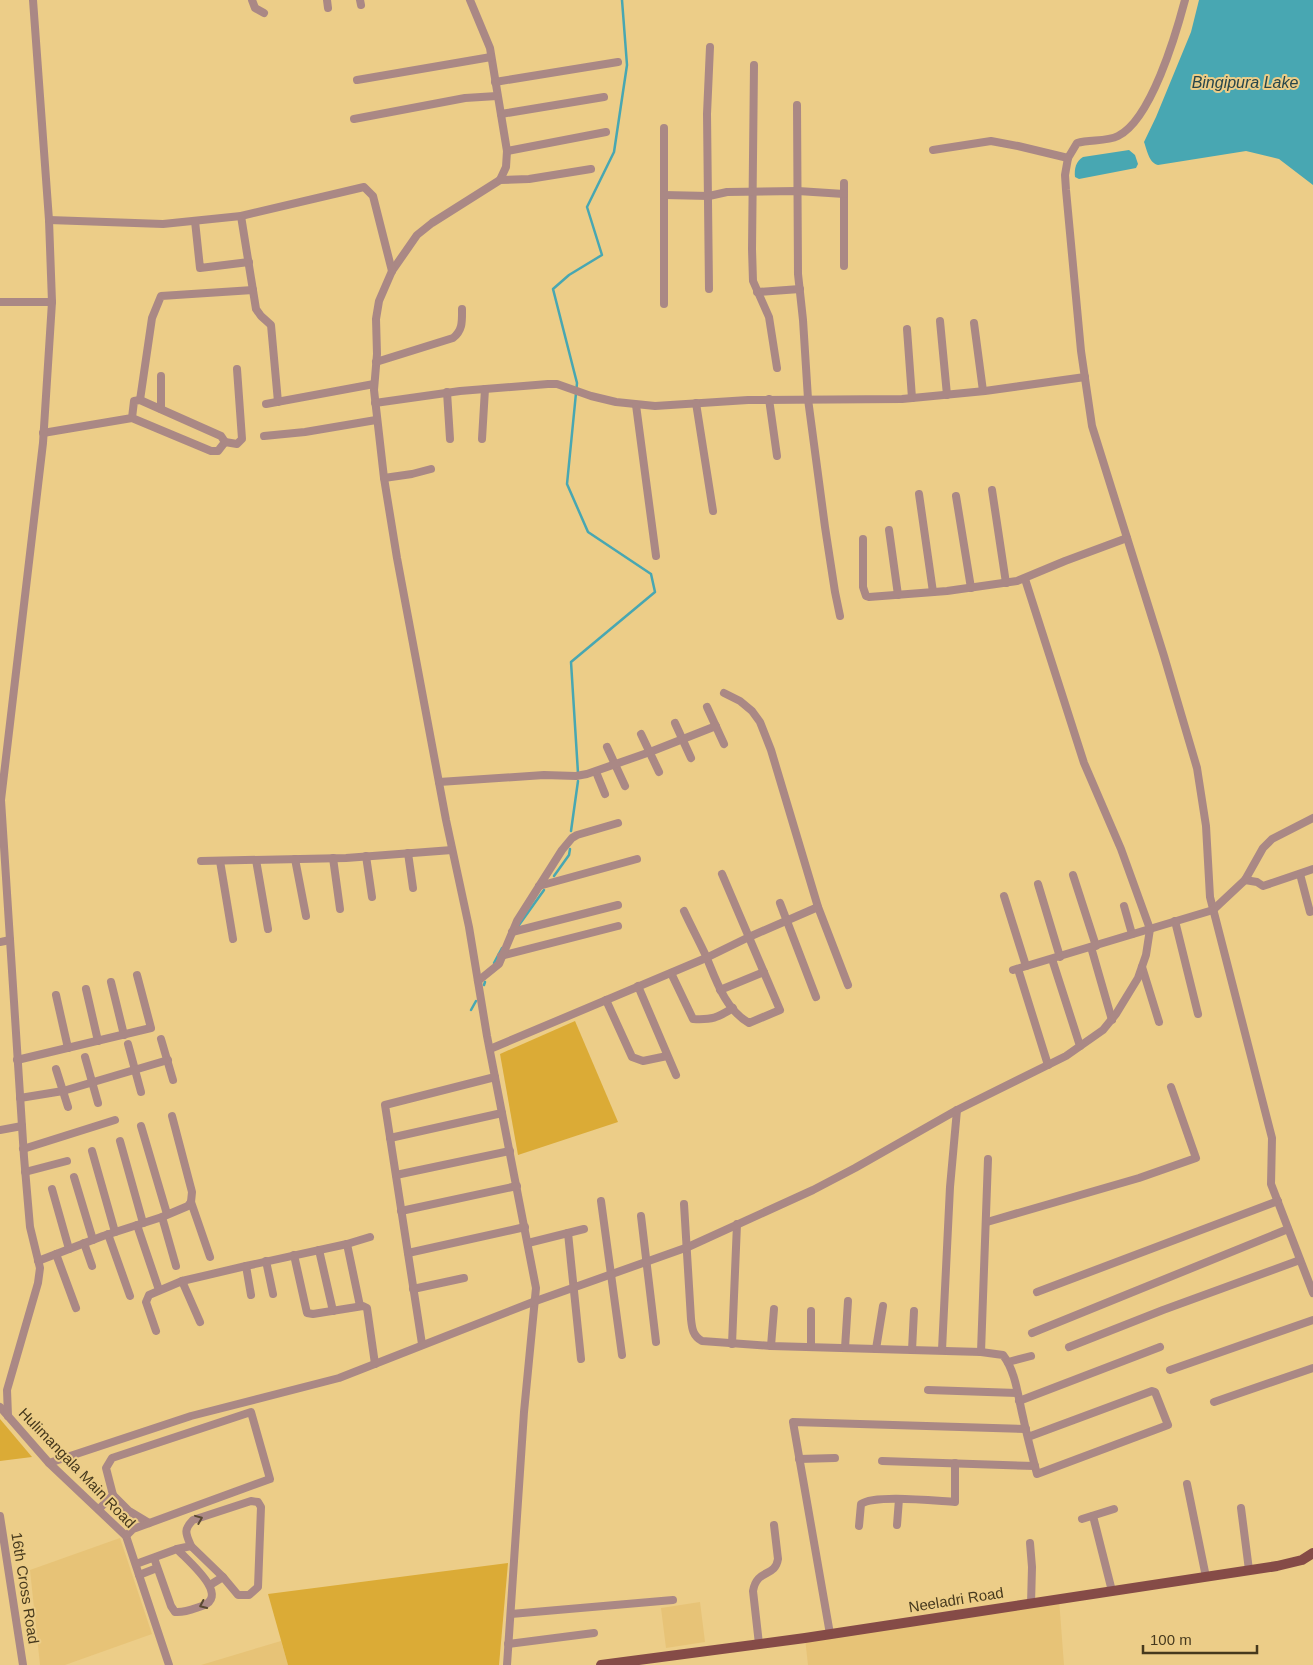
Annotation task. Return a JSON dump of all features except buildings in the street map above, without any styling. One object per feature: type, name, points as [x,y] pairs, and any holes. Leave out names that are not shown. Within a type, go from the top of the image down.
[{"type":"main road","name":"Neeladri Road","points":[[601,1665],[830,1634],[1277,1566],[1302,1560],[1313,1553]]},
{"type":"street","points":[[8,1416],[7,1390],[38,1283],[40,1268],[30,1227],[23,1149],[1,800],[43,433],[52,302],[49,220],[33,0]]},
{"type":"street","points":[[252,0],[255,8],[264,14]]},
{"type":"street","points":[[470,0],[490,48],[507,151],[506,167],[500,180]]},
{"type":"street","points":[[1185,0],[1156,86],[1138,117],[1127,130],[1116,137],[1077,143],[1068,158],[1065,174],[1066,198],[1092,426],[1197,768],[1206,826],[1210,897],[1272,1138],[1271,1184],[1313,1293]]},
{"type":"street","points":[[709,289],[707,199],[709,196],[708,114],[710,47]]},
{"type":"street","points":[[357,80],[491,57]]},
{"type":"street","points":[[495,82],[618,62]]},
{"type":"street","points":[[754,65],[753,281],[769,317],[777,368]]},
{"type":"street","points":[[354,119],[465,98],[497,96]]},
{"type":"street","points":[[501,114],[604,97]]},
{"type":"street","points":[[797,105],[798,265],[808,399],[826,536],[840,616]]},
{"type":"street","points":[[664,128],[664,304]]},
{"type":"street","points":[[507,151],[606,132]]},
{"type":"street","points":[[933,150],[990,141],[1068,158]]},
{"type":"street","points":[[507,1665],[533,1302],[536,1288],[495,1077],[469,927],[439,782],[384,478],[374,403],[376,319],[379,301],[392,271],[417,235],[432,223],[500,180],[529,178],[591,168]]},
{"type":"street","points":[[844,183],[844,266]]},
{"type":"street","points":[[49,220],[163,224],[195,221],[241,216],[364,187],[373,196],[392,271]]},
{"type":"street","points":[[664,195],[709,196],[718,193],[798,191],[844,194]]},
{"type":"street","points":[[241,216],[256,309],[271,325],[278,402]]},
{"type":"street","points":[[195,221],[200,268],[249,262]]},
{"type":"street","points":[[757,292],[800,288]]},
{"type":"street","points":[[140,400],[152,318],[161,296],[253,290]]},
{"type":"street","points":[[0,302],[52,302]]},
{"type":"street","points":[[376,362],[453,338],[458,334],[462,323],[462,309]]},
{"type":"street","points":[[940,321],[947,395]]},
{"type":"street","points":[[974,323],[983,391]]},
{"type":"street","points":[[907,329],[912,398]]},
{"type":"street","points":[[132,418],[134,401],[140,400],[221,436],[225,442],[237,444],[242,439],[237,369]]},
{"type":"street","points":[[161,376],[161,409]]},
{"type":"street","points":[[374,403],[447,392],[548,384],[562,386],[616,402],[655,406],[769,400],[912,398],[983,391],[1085,377]]},
{"type":"street","points":[[266,404],[374,384]]},
{"type":"street","points":[[482,439],[485,389]]},
{"type":"street","points":[[447,392],[450,439]]},
{"type":"street","points":[[769,400],[778,456]]},
{"type":"street","points":[[696,403],[713,512]]},
{"type":"street","points":[[636,404],[656,556]]},
{"type":"street","points":[[43,433],[132,418],[210,451],[218,451],[225,442]]},
{"type":"street","points":[[264,436],[305,432],[376,420]]},
{"type":"street","points":[[384,478],[431,469]]},
{"type":"street","points":[[992,490],[1006,583]]},
{"type":"street","points":[[919,494],[933,592]]},
{"type":"street","points":[[956,496],[971,588]]},
{"type":"street","points":[[889,530],[898,595]]},
{"type":"street","points":[[863,539],[863,588],[866,596],[875,597],[971,588],[1025,579],[1065,561],[1127,538]]},
{"type":"street","points":[[49,1463],[190,1416],[339,1378],[533,1302],[688,1247],[813,1190],[957,1110],[1066,1056],[1102,1030],[1112,1020],[1132,990],[1146,955],[1150,929],[1121,849],[1084,762],[1025,579]]},
{"type":"street","points":[[724,693],[740,701],[760,722],[771,750],[818,907],[848,985]]},
{"type":"street","points":[[707,707],[724,744]]},
{"type":"street","points":[[675,723],[691,758]]},
{"type":"street","points":[[439,782],[544,775],[576,776],[596,772],[716,726]]},
{"type":"street","points":[[641,734],[659,772]]},
{"type":"street","points":[[607,747],[625,786]]},
{"type":"street","points":[[596,772],[605,794]]},
{"type":"street","points":[[1019,969],[1213,910],[1245,880],[1263,848],[1272,839],[1313,818]]},
{"type":"street","points":[[478,981],[495,968],[539,886],[572,838],[618,823]]},
{"type":"street","points":[[201,861],[333,858],[452,850]]},
{"type":"street","points":[[408,853],[413,888]]},
{"type":"street","points":[[366,856],[372,897]]},
{"type":"street","points":[[333,858],[340,909]]},
{"type":"street","points":[[295,859],[306,916]]},
{"type":"street","points":[[539,886],[637,859]]},
{"type":"street","points":[[220,860],[233,939]]},
{"type":"street","points":[[256,860],[268,928]]},
{"type":"street","points":[[1245,880],[1253,881],[1263,886],[1313,870]]},
{"type":"street","points":[[684,911],[720,990],[738,1017],[749,1023],[780,1010],[722,874]]},
{"type":"street","points":[[1300,874],[1310,912]]},
{"type":"street","points":[[1073,875],[1094,946],[1112,1020]]},
{"type":"street","points":[[1038,884],[1080,1046]]},
{"type":"street","points":[[1004,896],[1019,969],[1048,1065]]},
{"type":"street","points":[[780,903],[816,997]]},
{"type":"street","points":[[515,931],[618,905]]},
{"type":"street","points":[[1124,906],[1132,934]]},
{"type":"street","points":[[490,1049],[706,958],[818,907]]},
{"type":"street","points":[[1175,922],[1198,1014]]},
{"type":"street","points":[[502,955],[618,926]]},
{"type":"street","points":[[0,942],[10,940]]},
{"type":"street","points":[[1142,967],[1159,1022]]},
{"type":"street","points":[[671,972],[693,1018],[709,1020],[719,1017],[733,1008]]},
{"type":"street","points":[[720,990],[764,972]]},
{"type":"street","points":[[18,1060],[151,1028],[137,974]]},
{"type":"street","points":[[110,982],[124,1035]]},
{"type":"street","points":[[638,986],[676,1075]]},
{"type":"street","points":[[86,990],[98,1041]]},
{"type":"street","points":[[56,995],[68,1048]]},
{"type":"street","points":[[606,1000],[632,1057],[643,1061],[667,1056]]},
{"type":"street","points":[[161,1038],[173,1080]]},
{"type":"street","points":[[128,1044],[141,1092]]},
{"type":"street","points":[[85,1057],[98,1103]]},
{"type":"street","points":[[20,1098],[63,1091],[168,1060]]},
{"type":"street","points":[[56,1069],[68,1107]]},
{"type":"street","points":[[422,1344],[385,1105],[495,1077]]},
{"type":"street","points":[[987,1222],[1138,1178],[1196,1158],[1171,1087]]},
{"type":"street","points":[[942,1350],[950,1187],[957,1110]]},
{"type":"street","points":[[390,1138],[502,1113]]},
{"type":"street","points":[[172,1116],[192,1192],[191,1202],[210,1257]]},
{"type":"street","points":[[23,1149],[115,1120]]},
{"type":"street","points":[[0,1130],[22,1126]]},
{"type":"street","points":[[141,1126],[176,1266]]},
{"type":"street","points":[[120,1141],[140,1224],[159,1290]]},
{"type":"street","points":[[92,1151],[130,1296]]},
{"type":"street","points":[[396,1175],[510,1151]]},
{"type":"street","points":[[981,1352],[988,1159]]},
{"type":"street","points":[[25,1172],[67,1161]]},
{"type":"street","points":[[74,1177],[93,1240]]},
{"type":"street","points":[[401,1211],[517,1186]]},
{"type":"street","points":[[52,1189],[69,1249]]},
{"type":"street","points":[[601,1201],[622,1354]]},
{"type":"street","points":[[1037,1292],[1278,1201]]},
{"type":"street","points":[[38,1261],[188,1206],[191,1202]]},
{"type":"street","points":[[684,1204],[691,1319],[696,1338],[702,1341],[771,1346],[942,1350],[1003,1355],[1008,1362],[1037,1474],[1168,1425],[1155,1392],[1152,1391],[1028,1437]]},
{"type":"street","points":[[641,1216],[656,1342]]},
{"type":"street","points":[[732,1344],[737,1224]]},
{"type":"street","points":[[408,1253],[525,1228]]},
{"type":"street","points":[[528,1243],[584,1229]]},
{"type":"street","points":[[1032,1333],[1288,1229]]},
{"type":"street","points":[[568,1234],[582,1359]]},
{"type":"street","points":[[156,1331],[146,1298],[151,1293],[182,1281],[347,1244],[370,1237]]},
{"type":"street","points":[[84,1243],[92,1266]]},
{"type":"street","points":[[347,1244],[360,1306]]},
{"type":"street","points":[[319,1250],[333,1311]]},
{"type":"street","points":[[56,1254],[76,1308]]},
{"type":"street","points":[[294,1255],[307,1313],[313,1314],[360,1306],[365,1306],[369,1310],[375,1364]]},
{"type":"street","points":[[1069,1347],[1300,1260]]},
{"type":"street","points":[[266,1261],[273,1294]]},
{"type":"street","points":[[246,1266],[251,1295]]},
{"type":"street","points":[[413,1289],[464,1278]]},
{"type":"street","points":[[182,1281],[200,1322]]},
{"type":"street","points":[[845,1348],[848,1300]]},
{"type":"street","points":[[876,1349],[882,1306]]},
{"type":"street","points":[[771,1346],[774,1309]]},
{"type":"street","points":[[912,1350],[914,1310]]},
{"type":"street","points":[[811,1311],[811,1347]]},
{"type":"street","points":[[1170,1370],[1313,1320]]},
{"type":"street","points":[[928,1390],[1018,1397],[1160,1348]]},
{"type":"street","points":[[1008,1362],[1032,1356]]},
{"type":"street","points":[[1214,1402],[1313,1368]]},
{"type":"street","name":"Hulimangala Main Road","points":[[0,1407],[49,1463],[126,1536],[169,1665]]},
{"type":"street","points":[[126,1536],[133,1530],[270,1479],[251,1412],[112,1458],[106,1468],[113,1495],[128,1511],[149,1524]]},
{"type":"street","points":[[830,1634],[793,1422],[1026,1428]]},
{"type":"street","points":[[799,1458],[835,1458]]},
{"type":"street","points":[[882,1461],[1035,1466]]},
{"type":"street","points":[[859,1526],[861,1504],[866,1500],[899,1499],[955,1502],[955,1463]]},
{"type":"street","points":[[1187,1484],[1206,1577]]},
{"type":"street","points":[[98,1509],[113,1495]]},
{"type":"street","points":[[897,1525],[899,1499]]},
{"type":"street","points":[[251,1501],[258,1502],[261,1507],[258,1587],[249,1595],[238,1595],[223,1577],[190,1546],[186,1527],[193,1520],[251,1501]]},
{"type":"street","points":[[1241,1508],[1248,1570]]},
{"type":"street","points":[[1082,1519],[1114,1509]]},
{"type":"street","name":"16th Cross Road","points":[[0,1516],[23,1665]]},
{"type":"street","points":[[1093,1516],[1112,1591]]},
{"type":"street","points":[[759,1644],[753,1591],[754,1582],[776,1568],[778,1564],[774,1525]]},
{"type":"street","points":[[1030,1543],[1032,1567],[1031,1604]]},
{"type":"street","points":[[136,1564],[190,1546]]},
{"type":"street","points":[[154,1558],[171,1606],[175,1612],[182,1613],[206,1605],[211,1601],[213,1594],[210,1585],[177,1549]]},
{"type":"street","points":[[139,1575],[157,1568]]},
{"type":"street","points":[[210,1585],[223,1577]]},
{"type":"street","points":[[511,1614],[673,1600]]},
{"type":"street","points":[[508,1644],[594,1633]]},
{"type":"shaded area","points":[[575,1021],[618,1122],[518,1155],[500,1054]]},
{"type":"shaded area","points":[[0,1419],[32,1457],[0,1461]]},
{"type":"shaded area","points":[[120,1538],[152,1634],[65,1665],[40,1665],[30,1570]]},
{"type":"shaded area","points":[[508,1563],[499,1665],[288,1665],[268,1594]]},
{"type":"shaded area","points":[[1059,1599],[1064,1665],[808,1665],[805,1638]]},
{"type":"shaded area","points":[[700,1602],[705,1642],[666,1648],[661,1608]]},
{"type":"shaded area","points":[[281,1641],[288,1665],[201,1665]]},
{"type":"water","name":"Bingipura Lake","points":[[1199,0],[1313,0],[1313,185],[1279,159],[1246,151],[1158,165],[1150,159],[1144,142],[1191,32]]},
{"type":"water","points":[[1129,150],[1135,155],[1138,164],[1136,168],[1079,179],[1075,177],[1076,165],[1083,157]]},
{"type":"waterway","points":[[578,773],[571,662],[655,592],[651,574],[588,532],[567,484],[577,383],[553,289],[569,275],[602,255],[587,207],[614,152],[627,65],[622,0]]},
{"type":"waterway","points":[[571,831],[578,781]]},
{"type":"waterway","points":[[554,876],[569,855],[570,849]]},
{"type":"waterway","points":[[519,925],[544,890]]},
{"type":"waterway","points":[[494,963],[502,948]]},
{"type":"waterway","points":[[471,1010],[476,1001]]}]
